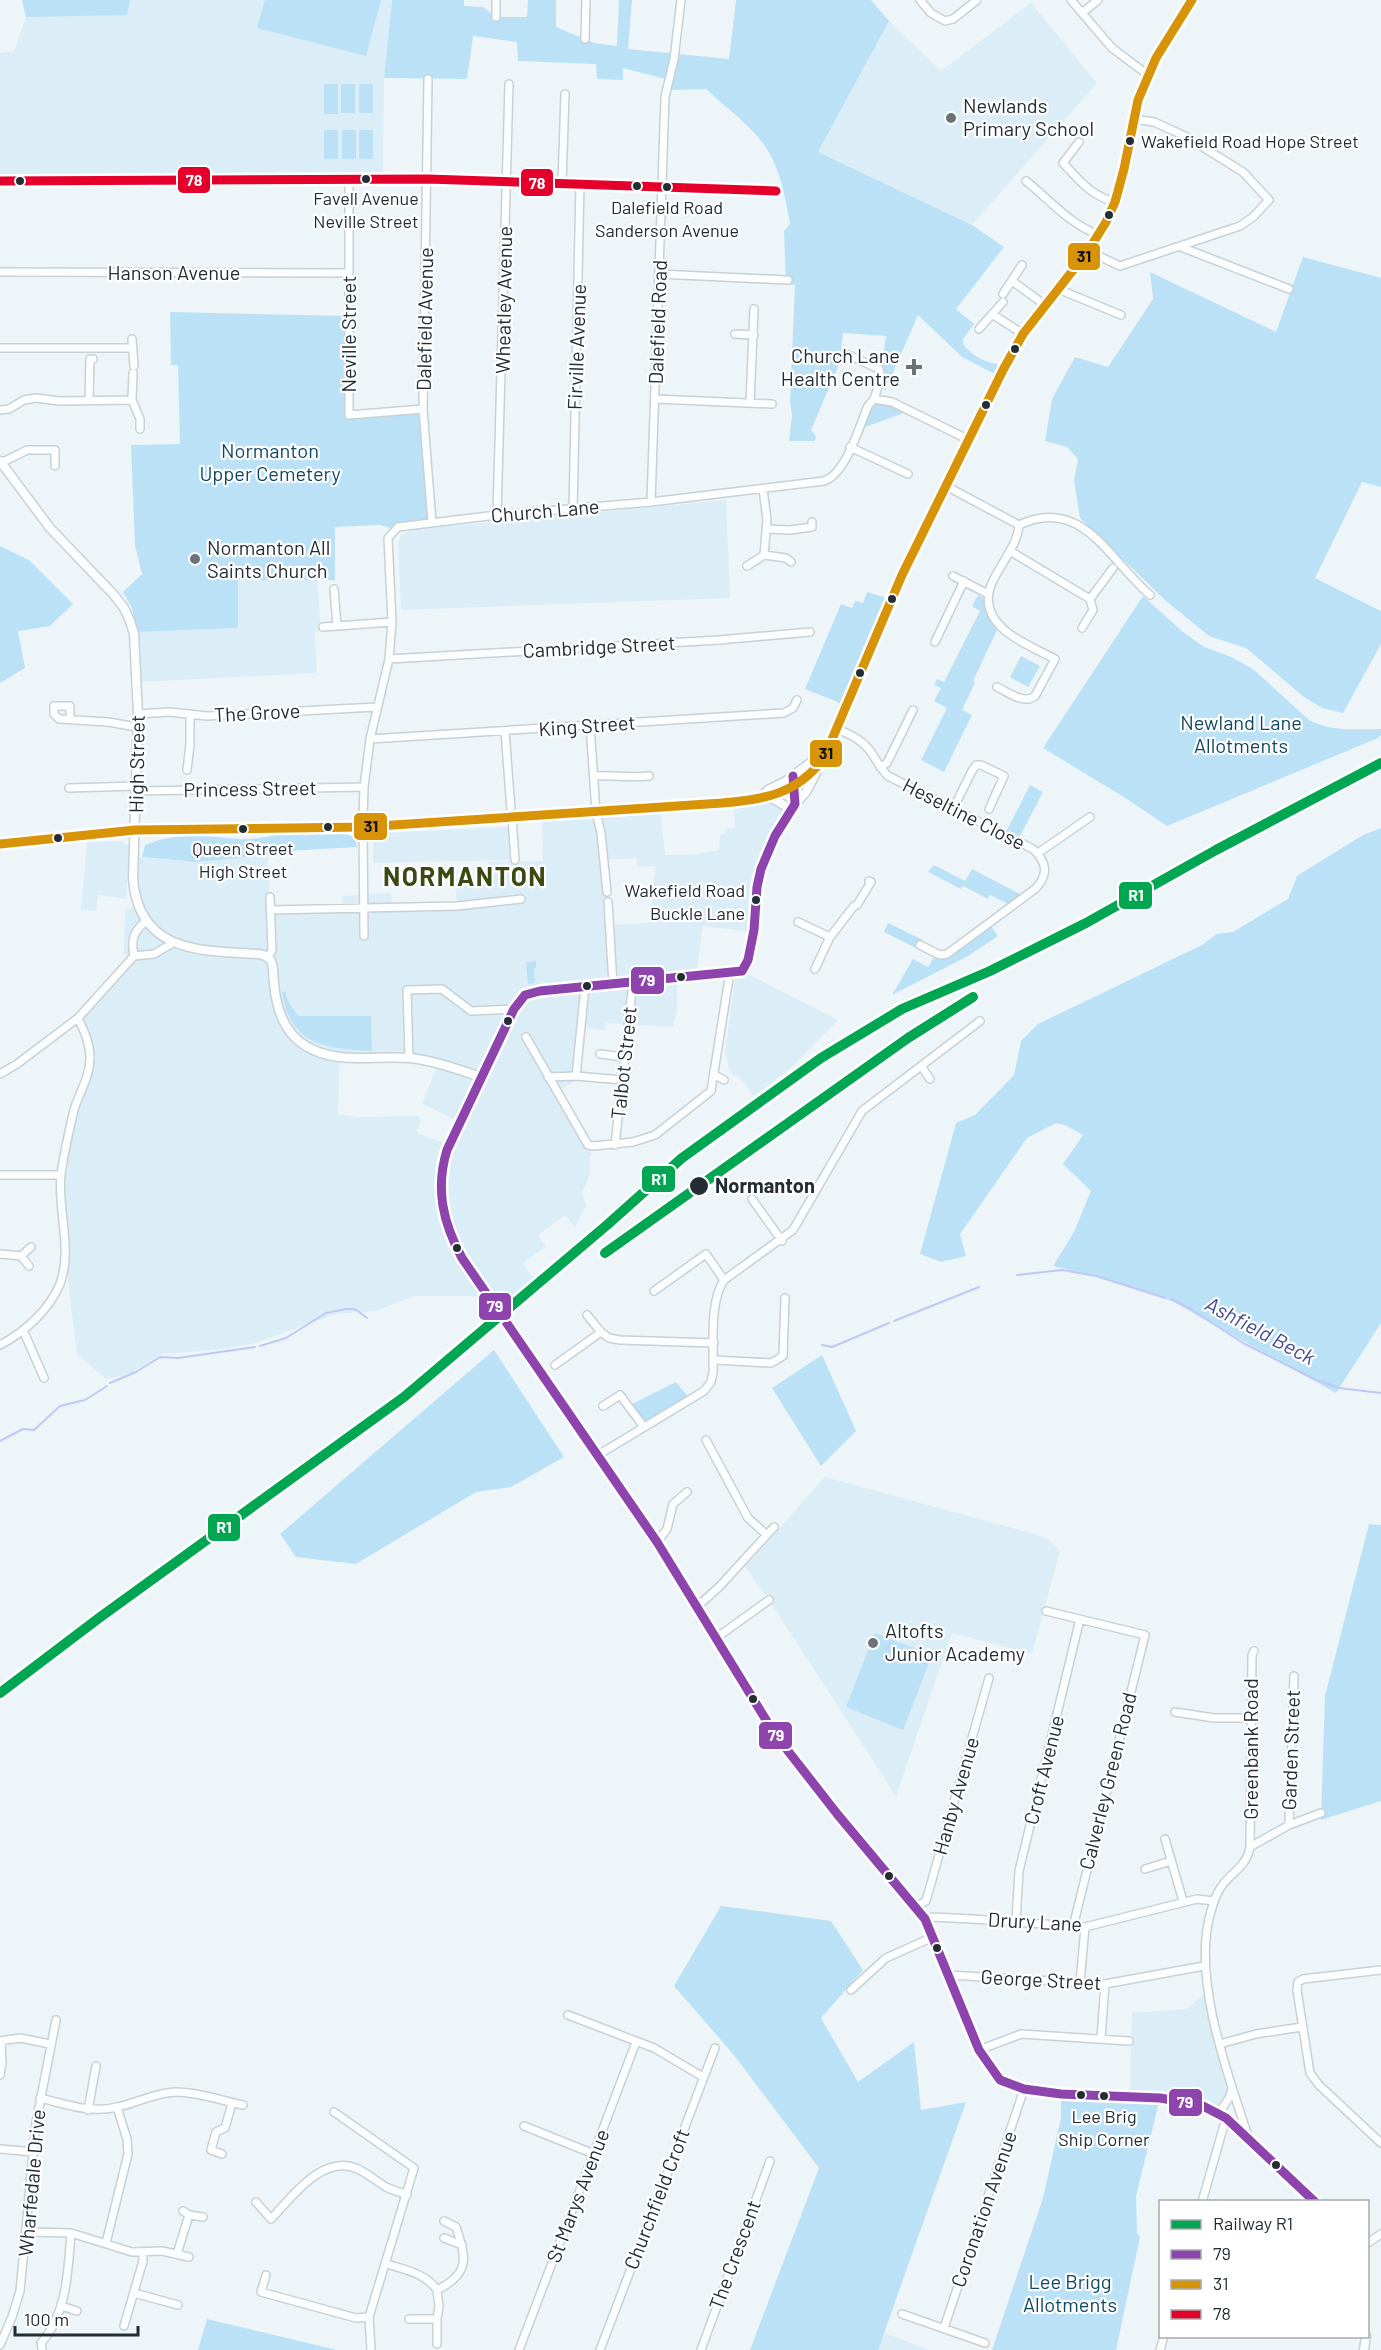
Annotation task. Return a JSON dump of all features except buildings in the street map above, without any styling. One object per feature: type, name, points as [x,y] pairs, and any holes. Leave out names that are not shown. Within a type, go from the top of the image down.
[{"type":"street","points":[[495,17],[496,0]]},
{"type":"street","points":[[585,39],[586,0]]},
{"type":"street","name":"Dalefield Road","points":[[651,502],[665,97],[674,57],[681,0]]},
{"type":"street","points":[[920,0],[938,19],[945,21],[953,19],[978,0]]},
{"type":"street","points":[[1071,0],[1112,48],[1148,75]]},
{"type":"street","points":[[1082,13],[1098,0]]},
{"type":"street","points":[[1192,0],[1148,75],[1138,100],[1115,202],[1099,235],[1023,334],[944,485],[894,593],[816,776],[791,809],[775,836],[761,869],[757,887],[754,930],[748,960],[742,971],[530,993],[520,999],[447,1150],[443,1162],[442,1188],[446,1223],[462,1258],[657,1542],[774,1733],[797,1765],[925,1919],[980,2050],[1000,2080],[1024,2089],[1061,2094],[1188,2101],[1222,2115],[1313,2200]]},
{"type":"street","name":"Dalefield Avenue","points":[[428,79],[423,409],[432,522]]},
{"type":"street","name":"Wheatley Avenue","points":[[498,515],[508,84]]},
{"type":"street","points":[[562,183],[565,94]]},
{"type":"street","points":[[1088,250],[1120,266],[1240,226],[1253,218],[1269,200],[1243,172],[1185,136],[1154,122],[1133,119]]},
{"type":"street","points":[[1079,142],[1063,163],[1082,184],[1099,197],[1115,202]]},
{"type":"street","name":"Neville Street","points":[[349,178],[349,415],[423,409]]},
{"type":"street","points":[[0,181],[428,178],[776,191]]},
{"type":"street","points":[[1026,181],[1065,216],[1088,231],[1099,235]]},
{"type":"street","name":"Firville Avenue","points":[[573,510],[580,184]]},
{"type":"street","points":[[1181,247],[1289,289]]},
{"type":"street","points":[[979,329],[992,315],[1022,265]]},
{"type":"street","name":"Hanson Avenue","points":[[0,272],[348,273]]},
{"type":"street","points":[[659,274],[788,280]]},
{"type":"street","points":[[1012,281],[1045,305]]},
{"type":"street","points":[[1058,289],[1121,315]]},
{"type":"street","points":[[750,403],[754,309]]},
{"type":"street","points":[[992,315],[1023,334]]},
{"type":"street","points":[[735,334],[753,335]]},
{"type":"street","points":[[132,339],[132,400],[140,419],[140,429]]},
{"type":"street","points":[[0,348],[133,348]]},
{"type":"street","name":"Church Lane","points":[[364,936],[364,787],[376,707],[389,659],[392,622],[390,535],[401,525],[651,502],[830,479],[840,471],[868,406],[874,399],[881,378],[879,369],[844,352]]},
{"type":"street","points":[[89,400],[90,359],[93,359]]},
{"type":"street","points":[[0,410],[14,408],[29,398],[132,400]]},
{"type":"street","points":[[656,399],[772,404]]},
{"type":"street","points":[[874,399],[892,402],[967,439]]},
{"type":"street","points":[[850,447],[886,467],[908,474]]},
{"type":"street","points":[[1,462],[27,450],[55,450],[55,466]]},
{"type":"street","name":"High Street","points":[[1,462],[50,528],[124,608],[134,634],[138,714],[134,892],[137,904],[146,921],[154,930],[173,943],[195,950],[259,954],[268,957]]},
{"type":"street","points":[[944,485],[1019,525],[1037,519],[1056,518],[1070,520],[1084,527],[1150,595]]},
{"type":"street","points":[[763,489],[766,529],[764,555]]},
{"type":"street","points":[[766,529],[802,529],[812,527],[812,522]]},
{"type":"street","points":[[997,687],[1025,700],[1031,700],[1055,659],[997,624],[990,611],[988,594],[991,583],[1010,551],[1019,525]]},
{"type":"street","points":[[1010,551],[1090,599],[1093,610],[1085,626]]},
{"type":"street","points":[[747,566],[764,555],[786,558],[791,562]]},
{"type":"street","points":[[1090,599],[1108,572]]},
{"type":"street","points":[[954,576],[988,594]]},
{"type":"street","points":[[935,642],[964,581]]},
{"type":"street","points":[[334,589],[338,626]]},
{"type":"street","points":[[322,627],[392,622]]},
{"type":"street","name":"Cambridge Street","points":[[389,659],[720,640],[810,632]]},
{"type":"street","name":"King Street","points":[[370,739],[784,713],[793,708],[797,700]]},
{"type":"street","name":"The Grove","points":[[138,714],[169,712],[207,716],[376,707]]},
{"type":"street","points":[[880,767],[886,763],[913,710]]},
{"type":"street","points":[[187,770],[190,714]]},
{"type":"street","points":[[70,719],[137,727]]},
{"type":"street","points":[[591,725],[596,812],[607,892]]},
{"type":"street","name":"Heseltine Close","points":[[837,729],[855,736],[866,746],[888,776],[1033,849],[1046,866],[1044,876],[1035,889],[947,954],[940,955],[920,945]]},
{"type":"street","points":[[505,731],[515,860]]},
{"type":"street","points":[[790,783],[826,751]]},
{"type":"street","points":[[953,809],[975,765],[981,765],[1004,776],[989,809]]},
{"type":"street","points":[[765,797],[768,790],[790,783],[818,767]]},
{"type":"street","points":[[595,776],[650,777]]},
{"type":"street","points":[[790,783],[791,809]]},
{"type":"street","name":"Princess Street","points":[[69,788],[364,787]]},
{"type":"street","points":[[0,844],[135,830],[363,823],[511,813],[596,812],[734,802],[765,797],[791,809]]},
{"type":"street","points":[[1038,853],[1090,817]]},
{"type":"street","points":[[815,969],[830,937],[857,905],[871,882],[868,881]]},
{"type":"street","points":[[270,897],[272,950],[268,957],[273,965],[278,1010],[288,1030],[303,1045],[334,1056],[409,1058],[439,1062],[481,1077]]},
{"type":"street","points":[[270,910],[458,906],[522,899]]},
{"type":"street","points":[[608,902],[613,984]]},
{"type":"street","points":[[134,956],[132,939],[138,928],[146,921]]},
{"type":"street","points":[[798,921],[830,937]]},
{"type":"street","points":[[0,1074],[78,1018],[134,956],[154,954],[173,943]]},
{"type":"street","points":[[526,1037],[588,1145],[633,1142],[655,1135],[708,1095],[712,1087],[730,972]]},
{"type":"street","name":"Talbot Street","points":[[615,1144],[633,982]]},
{"type":"street","points":[[576,1076],[585,987]]},
{"type":"street","points":[[409,1058],[407,990],[442,988],[471,1011],[514,1009]]},
{"type":"street","points":[[0,1345],[23,1330],[45,1310],[61,1281],[65,1244],[61,1175],[75,1108],[89,1072],[90,1057],[88,1040],[78,1018]]},
{"type":"street","points":[[598,1455],[704,1391],[711,1383],[717,1290],[724,1280],[782,1241],[793,1230],[862,1111],[980,1022]]},
{"type":"street","points":[[600,1054],[624,1057]]},
{"type":"street","points":[[921,1066],[930,1079]]},
{"type":"street","points":[[715,1075],[724,1080]]},
{"type":"street","points":[[548,1077],[576,1076],[622,1080]]},
{"type":"street","points":[[0,1175],[61,1175]]},
{"type":"street","points":[[752,1199],[782,1241]]},
{"type":"street","points":[[21,1256],[31,1247]]},
{"type":"street","points":[[0,1254],[21,1256],[29,1266]]},
{"type":"street","points":[[654,1292],[706,1254],[724,1280]]},
{"type":"street","points":[[714,1360],[771,1363],[783,1356],[785,1298]]},
{"type":"street","points":[[587,1316],[600,1332],[609,1338],[714,1343]]},
{"type":"street","points":[[23,1330],[44,1378]]},
{"type":"street","points":[[555,1365],[600,1332]]},
{"type":"street","points":[[603,1406],[620,1395],[644,1427]]},
{"type":"street","points":[[706,1440],[748,1518],[767,1535]]},
{"type":"street","points":[[657,1542],[667,1529],[673,1504],[683,1501],[687,1492]]},
{"type":"street","points":[[698,1606],[720,1586],[774,1527]]},
{"type":"street","points":[[716,1638],[769,1600]]},
{"type":"street","points":[[1046,1611],[1080,1619]]},
{"type":"street","name":"Calverley Green Road","points":[[1073,1926],[1145,1635],[1080,1619]]},
{"type":"street","name":"Croft Avenue","points":[[1016,1921],[1019,1871],[1080,1619]]},
{"type":"street","name":"Greenbank Road","points":[[1251,1847],[1251,1718],[1252,1655],[1254,1651]]},
{"type":"street","name":"Garden Street","points":[[1289,1825],[1294,1676]]},
{"type":"street","name":"Hanby Avenue","points":[[915,1907],[926,1901],[989,1678]]},
{"type":"street","points":[[1175,1712],[1214,1718],[1251,1718]]},
{"type":"street","points":[[1249,2139],[1232,2090],[1220,2044],[1204,1966],[1205,1933],[1214,1901],[1224,1882],[1246,1860],[1251,1847],[1289,1825],[1320,1813]]},
{"type":"street","points":[[1165,1839],[1183,1902]]},
{"type":"street","points":[[1145,1869],[1171,1861]]},
{"type":"street","name":"Drury Lane","points":[[925,1919],[933,1917],[1016,1921],[1085,1928],[1197,1899],[1214,1901]]},
{"type":"street","points":[[1080,1983],[1085,1928]]},
{"type":"street","points":[[851,1990],[886,1958],[933,1936]]},
{"type":"street","name":"George Street","points":[[948,1975],[1106,1984],[1204,1966]]},
{"type":"street","points":[[1381,1970],[1303,1979],[1298,1982],[1302,2028],[1310,2073],[1319,2085],[1381,2143]]},
{"type":"street","points":[[1101,2039],[1106,1984]]},
{"type":"street","points":[[568,2015],[668,2055],[703,2077]]},
{"type":"street","name":"Wharfedale Drive","points":[[0,2345],[20,2291],[28,2232],[33,2152],[40,2098],[56,2020]]},
{"type":"street","points":[[1220,2044],[1256,2034],[1302,2028]]},
{"type":"street","points":[[980,2050],[1021,2034],[1129,2041]]},
{"type":"street","points":[[0,2075],[2,2063],[0,2041],[20,2038],[50,2044]]},
{"type":"street","name":"St Marys Avenue","points":[[519,2350],[636,2042]]},
{"type":"street","name":"Churchfield Croft","points":[[600,2350],[715,2048]]},
{"type":"street","points":[[88,2110],[97,2072],[96,2066]]},
{"type":"street","name":"Coronation Avenue","points":[[944,2328],[1024,2089]]},
{"type":"street","points":[[1202,2200],[1222,2115],[1232,2090]]},
{"type":"street","points":[[40,2098],[88,2110],[117,2107],[144,2098],[175,2092],[206,2096],[243,2105]]},
{"type":"street","points":[[222,2154],[211,2150],[216,2132],[225,2128],[232,2103]]},
{"type":"street","points":[[105,2243],[129,2154],[117,2107]]},
{"type":"street","points":[[334,2112],[414,2168],[387,2264],[369,2317],[371,2350]]},
{"type":"street","points":[[524,2126],[594,2154]]},
{"type":"street","points":[[0,2149],[33,2152]]},
{"type":"street","name":"The Crescent","points":[[700,2350],[770,2161]]},
{"type":"street","points":[[256,2202],[271,2218],[313,2177],[323,2170],[334,2167],[357,2169],[387,2187],[407,2195]]},
{"type":"street","points":[[177,2254],[186,2213],[203,2217]]},
{"type":"street","points":[[437,2290],[461,2272],[464,2254],[456,2227],[444,2221]]},
{"type":"street","points":[[28,2232],[71,2233],[132,2252],[177,2254],[189,2257]]},
{"type":"street","points":[[40,2344],[49,2334],[61,2307],[68,2270],[71,2233]]},
{"type":"street","points":[[444,2238],[462,2245]]},
{"type":"street","points":[[124,2326],[143,2261],[143,2252]]},
{"type":"street","points":[[387,2264],[419,2274],[430,2281],[437,2290],[439,2306],[437,2344]]},
{"type":"street","points":[[266,2275],[261,2292],[356,2318],[369,2317]]},
{"type":"street","points":[[134,2293],[178,2305]]},
{"type":"street","points":[[61,2307],[77,2311]]},
{"type":"street","points":[[902,2314],[985,2343]]},
{"type":"street","points":[[409,2319],[437,2319]]},
{"type":"shaded area","points":[[22,0],[392,0],[384,78],[383,178],[0,181],[0,53],[14,51],[26,17]]},
{"type":"shaded area","name":"Newlands Primary School","points":[[1031,3],[1097,83],[972,225],[818,152],[889,21],[941,71]]},
{"type":"shaded area","points":[[726,500],[730,598],[401,610],[398,543],[401,536],[410,530]]},
{"type":"shaded area","points":[[317,579],[321,631],[315,632],[317,673],[140,682],[137,632],[238,628],[238,580]]},
{"type":"shaded area","points":[[767,796],[785,806],[787,814],[761,869],[754,932],[703,926],[696,976],[677,978],[677,1010],[673,1027],[606,1023],[605,1030],[581,1027],[575,1081],[557,1092],[592,1155],[590,1174],[582,1193],[586,1206],[575,1227],[565,1215],[538,1235],[546,1247],[523,1263],[535,1281],[502,1307],[489,1296],[414,1296],[376,1311],[336,1314],[252,1344],[215,1350],[162,1354],[130,1374],[106,1379],[77,1354],[67,1273],[63,1268],[61,1175],[90,1057],[78,1018],[133,960],[124,953],[124,940],[125,911],[137,904],[134,857],[196,862],[268,855],[270,910],[343,908],[342,896],[391,893],[392,906],[457,905],[455,878],[489,876],[488,862],[543,861],[542,815],[660,807],[665,855],[699,854],[719,850],[720,835],[725,834],[725,829],[735,828],[734,802]],"holes":[[[637,858],[637,867],[656,866],[649,923],[609,925],[604,860]],[[340,1056],[439,1062],[422,1104],[460,1122],[450,1145],[419,1134],[417,1130],[421,1121],[418,1116],[357,1117],[338,1114]]]},
{"type":"shaded area","points":[[508,827],[512,860],[373,863],[373,842],[378,835],[384,833]]},
{"type":"shaded area","points":[[121,841],[129,846],[126,899],[98,895],[96,911],[81,910],[87,842]]},
{"type":"shaded area","points":[[736,971],[742,971],[838,1020],[792,1067],[754,1096],[740,1078],[731,1074],[725,1054]]},
{"type":"shaded area","name":"Altofts Junior Academy","points":[[825,1477],[1038,1535],[1048,1539],[1060,1551],[1032,1654],[952,1633],[896,1796],[769,1600],[745,1567]]},
{"type":"shaded area","points":[[1208,1991],[1232,2089],[1219,2113],[1212,2109],[1130,2097],[1132,2013],[1186,2009]]},
{"type":"shaded area","points":[[883,2332],[929,2350],[877,2350]]},
{"type":"green space","points":[[22,0],[130,0],[127,15],[26,17]]},
{"type":"green space","points":[[265,0],[381,0],[366,56],[257,28]]},
{"type":"green space","points":[[392,0],[464,0],[464,6],[483,7],[496,17],[527,17],[528,0],[556,0],[556,27],[594,43],[617,46],[619,0],[632,0],[628,49],[729,59],[736,0],[871,0],[889,21],[818,152],[972,225],[1004,247],[956,309],[974,324],[963,339],[963,344],[982,359],[1005,366],[999,376],[962,357],[918,315],[885,391],[883,386],[887,381],[881,378],[879,369],[882,366],[886,336],[843,333],[841,350],[844,353],[811,430],[816,436],[815,441],[789,441],[792,415],[790,401],[795,285],[786,284],[784,231],[790,224],[778,173],[771,156],[758,137],[706,89],[667,90],[669,80],[623,68],[623,80],[597,79],[596,64],[518,61],[517,42],[473,36],[467,79],[384,78]]},
{"type":"green space","points":[[324,84],[338,84],[338,114],[324,114]]},
{"type":"green space","points":[[341,84],[355,84],[355,113],[341,113]]},
{"type":"green space","points":[[359,84],[373,84],[373,113],[359,113]]},
{"type":"green space","points":[[324,130],[338,130],[338,159],[324,159]]},
{"type":"green space","points":[[342,130],[356,130],[356,159],[342,159]]},
{"type":"green space","points":[[359,130],[373,130],[373,159],[359,159]]},
{"type":"green space","points":[[1303,257],[1381,278],[1381,487],[1362,482],[1315,578],[1381,611],[1381,644],[1343,713],[1322,708],[1304,697],[1246,648],[1209,636],[1165,600],[1080,518],[1074,480],[1078,459],[1067,447],[1045,441],[1052,399],[1075,357],[1108,367],[1153,299],[1150,272],[1276,332]]},
{"type":"green space","name":"Normanton Upper Cemetery","points":[[170,312],[348,316],[349,415],[423,409],[432,522],[394,529],[380,525],[335,527],[335,580],[238,580],[238,628],[137,632],[132,608],[123,592],[142,574],[135,545],[131,445],[180,444],[178,365],[171,365]]},
{"type":"green space","points":[[874,399],[909,411],[857,430]]},
{"type":"green space","points":[[0,546],[29,560],[73,604],[50,626],[18,631],[25,668],[0,683]]},
{"type":"green space","points":[[867,592],[887,598],[840,703],[805,689],[841,604],[852,608],[855,601],[863,603]]},
{"type":"green space","points":[[978,595],[986,599],[987,612],[997,630],[962,710],[972,715],[944,772],[921,760],[947,708],[934,701],[941,688],[934,685],[937,679],[944,682],[980,611],[972,606]]},
{"type":"green space","name":"Newland Lane Allotments","points":[[1143,596],[1183,632],[1204,647],[1229,656],[1253,669],[1309,720],[1335,728],[1381,729],[1381,735],[1167,826],[1043,748]]},
{"type":"green space","points":[[1021,656],[1040,666],[1028,687],[1010,677]]},
{"type":"green space","points":[[1030,785],[1043,792],[1020,836],[1007,830]]},
{"type":"green space","points":[[1381,828],[1381,1323],[1336,1393],[1172,1301],[1111,1280],[1053,1266],[1074,1232],[1091,1191],[1063,1164],[1083,1135],[1065,1125],[1056,1123],[1027,1138],[960,1234],[966,1256],[941,1262],[920,1254],[956,1123],[975,1115],[1014,1075],[1021,1041],[1038,1024],[1202,945],[1217,934],[1233,932],[1288,899],[1297,876],[1363,835]]},
{"type":"green space","points":[[280,834],[346,834],[355,838],[357,847],[269,852],[268,855],[196,862],[142,857],[145,845],[168,838],[191,836],[248,839]]},
{"type":"green space","points":[[934,865],[965,881],[972,869],[1022,895],[1008,904],[990,895],[988,899],[963,886],[961,889],[928,872]]},
{"type":"green space","points":[[888,923],[923,940],[918,949],[884,932]]},
{"type":"green space","points":[[989,923],[998,936],[968,956],[892,995],[913,959],[928,967],[933,958],[937,959]]},
{"type":"green space","points":[[536,961],[535,983],[528,984],[526,962]]},
{"type":"green space","points":[[282,992],[286,992],[287,999],[298,1016],[371,1016],[372,1051],[340,1048],[313,1041],[293,1023],[286,1010]]},
{"type":"green space","points":[[494,1350],[564,1457],[511,1487],[476,1492],[356,1564],[296,1557],[280,1534]]},
{"type":"green space","points":[[822,1355],[856,1431],[821,1466],[772,1388]]},
{"type":"green space","points":[[676,1382],[690,1399],[644,1427],[628,1406]]},
{"type":"green space","points":[[1369,1524],[1381,1525],[1381,1801],[1321,1820],[1325,1696]]},
{"type":"green space","points":[[875,1633],[932,1655],[903,1730],[846,1707]]},
{"type":"green space","points":[[721,1906],[831,1921],[863,1970],[821,2018],[858,2082],[914,2042],[921,2110],[966,2102],[878,2350],[750,2350],[819,2168],[734,2055],[674,1986]]},
{"type":"green space","name":"Lee Brigg Allotments","points":[[1061,2094],[1160,2098],[1136,2196],[1137,2233],[1140,2237],[1116,2350],[992,2350],[1043,2198],[1061,2118]]},
{"type":"green space","points":[[207,2319],[337,2350],[198,2350]]},
{"type":"waterway","name":"Ashfield Beck","points":[[1017,1275],[1062,1270],[1096,1276],[1165,1298]]},
{"type":"waterway","name":"Ashfield Beck","points":[[894,1321],[979,1287]]},
{"type":"waterway","name":"Ashfield Beck","points":[[1171,1299],[1243,1343],[1312,1378],[1336,1387]]},
{"type":"waterway","name":"Ashfield Beck","points":[[260,1346],[286,1338],[326,1313],[355,1309],[367,1318]]},
{"type":"waterway","name":"Ashfield Beck","points":[[822,1345],[832,1347],[889,1323]]},
{"type":"waterway","name":"Ashfield Beck","points":[[110,1383],[136,1372],[160,1357],[178,1358],[255,1347]]},
{"type":"waterway","name":"Ashfield Beck","points":[[0,1441],[23,1429],[34,1430],[60,1406],[85,1400],[107,1386]]},
{"type":"waterway","name":"Ashfield Beck","points":[[1339,1388],[1381,1393]]},
{"type":"rail line","name":"R1","points":[[0,1693],[99,1618],[404,1397],[607,1225],[682,1158],[821,1058],[902,1009],[990,971],[1086,923],[1216,850],[1381,763]]},
{"type":"rail line","name":"R1","points":[[605,1253],[908,1038],[973,997]]},
{"type":"transit line","name":"31","points":[[0,844],[135,830],[363,827],[722,803],[766,797],[779,793],[802,780],[824,758],[902,575],[1003,370],[1023,334],[1088,251],[1106,222],[1115,202],[1124,169],[1138,100],[1156,58],[1192,0]]},
{"type":"transit line","name":"78","points":[[0,181],[428,179],[776,191]]},
{"type":"transit line","name":"79","points":[[793,776],[795,804],[775,836],[761,869],[757,887],[754,930],[748,960],[742,971],[540,991],[525,995],[514,1009],[447,1150],[443,1164],[441,1192],[450,1232],[462,1258],[657,1542],[774,1733],[838,1815],[925,1919],[979,2050],[1000,2080],[1024,2089],[1061,2094],[1160,2098],[1201,2105],[1226,2118],[1313,2200]]},
{"type":"place","name":"Newlands Primary School","points":[[951,118]]},
{"type":"place","name":"Wakefield Road Hope Street","points":[[1130,141]]},
{"type":"place","name":"Favell Avenue Neville Street","points":[[366,179]]},
{"type":"place","name":"Dalefield Road Sanderson Avenue","points":[[667,187]]},
{"type":"place","name":"Church Lane Health Centre","points":[[914,367]]},
{"type":"place","name":"Normanton All Saints Church","points":[[195,559]]},
{"type":"place","name":"Queen Street High Street","points":[[243,829]]},
{"type":"place","name":"Wakefield Road Buckle Lane","points":[[756,900]]},
{"type":"place","name":"Normanton","points":[[699,1186]]},
{"type":"place","name":"Altofts Junior Academy","points":[[873,1643]]},
{"type":"place","name":"Lee Brig Ship Corner","points":[[1104,2096]]},
{"type":"district","name":"NORMANTON","points":[[465,877]]}]
